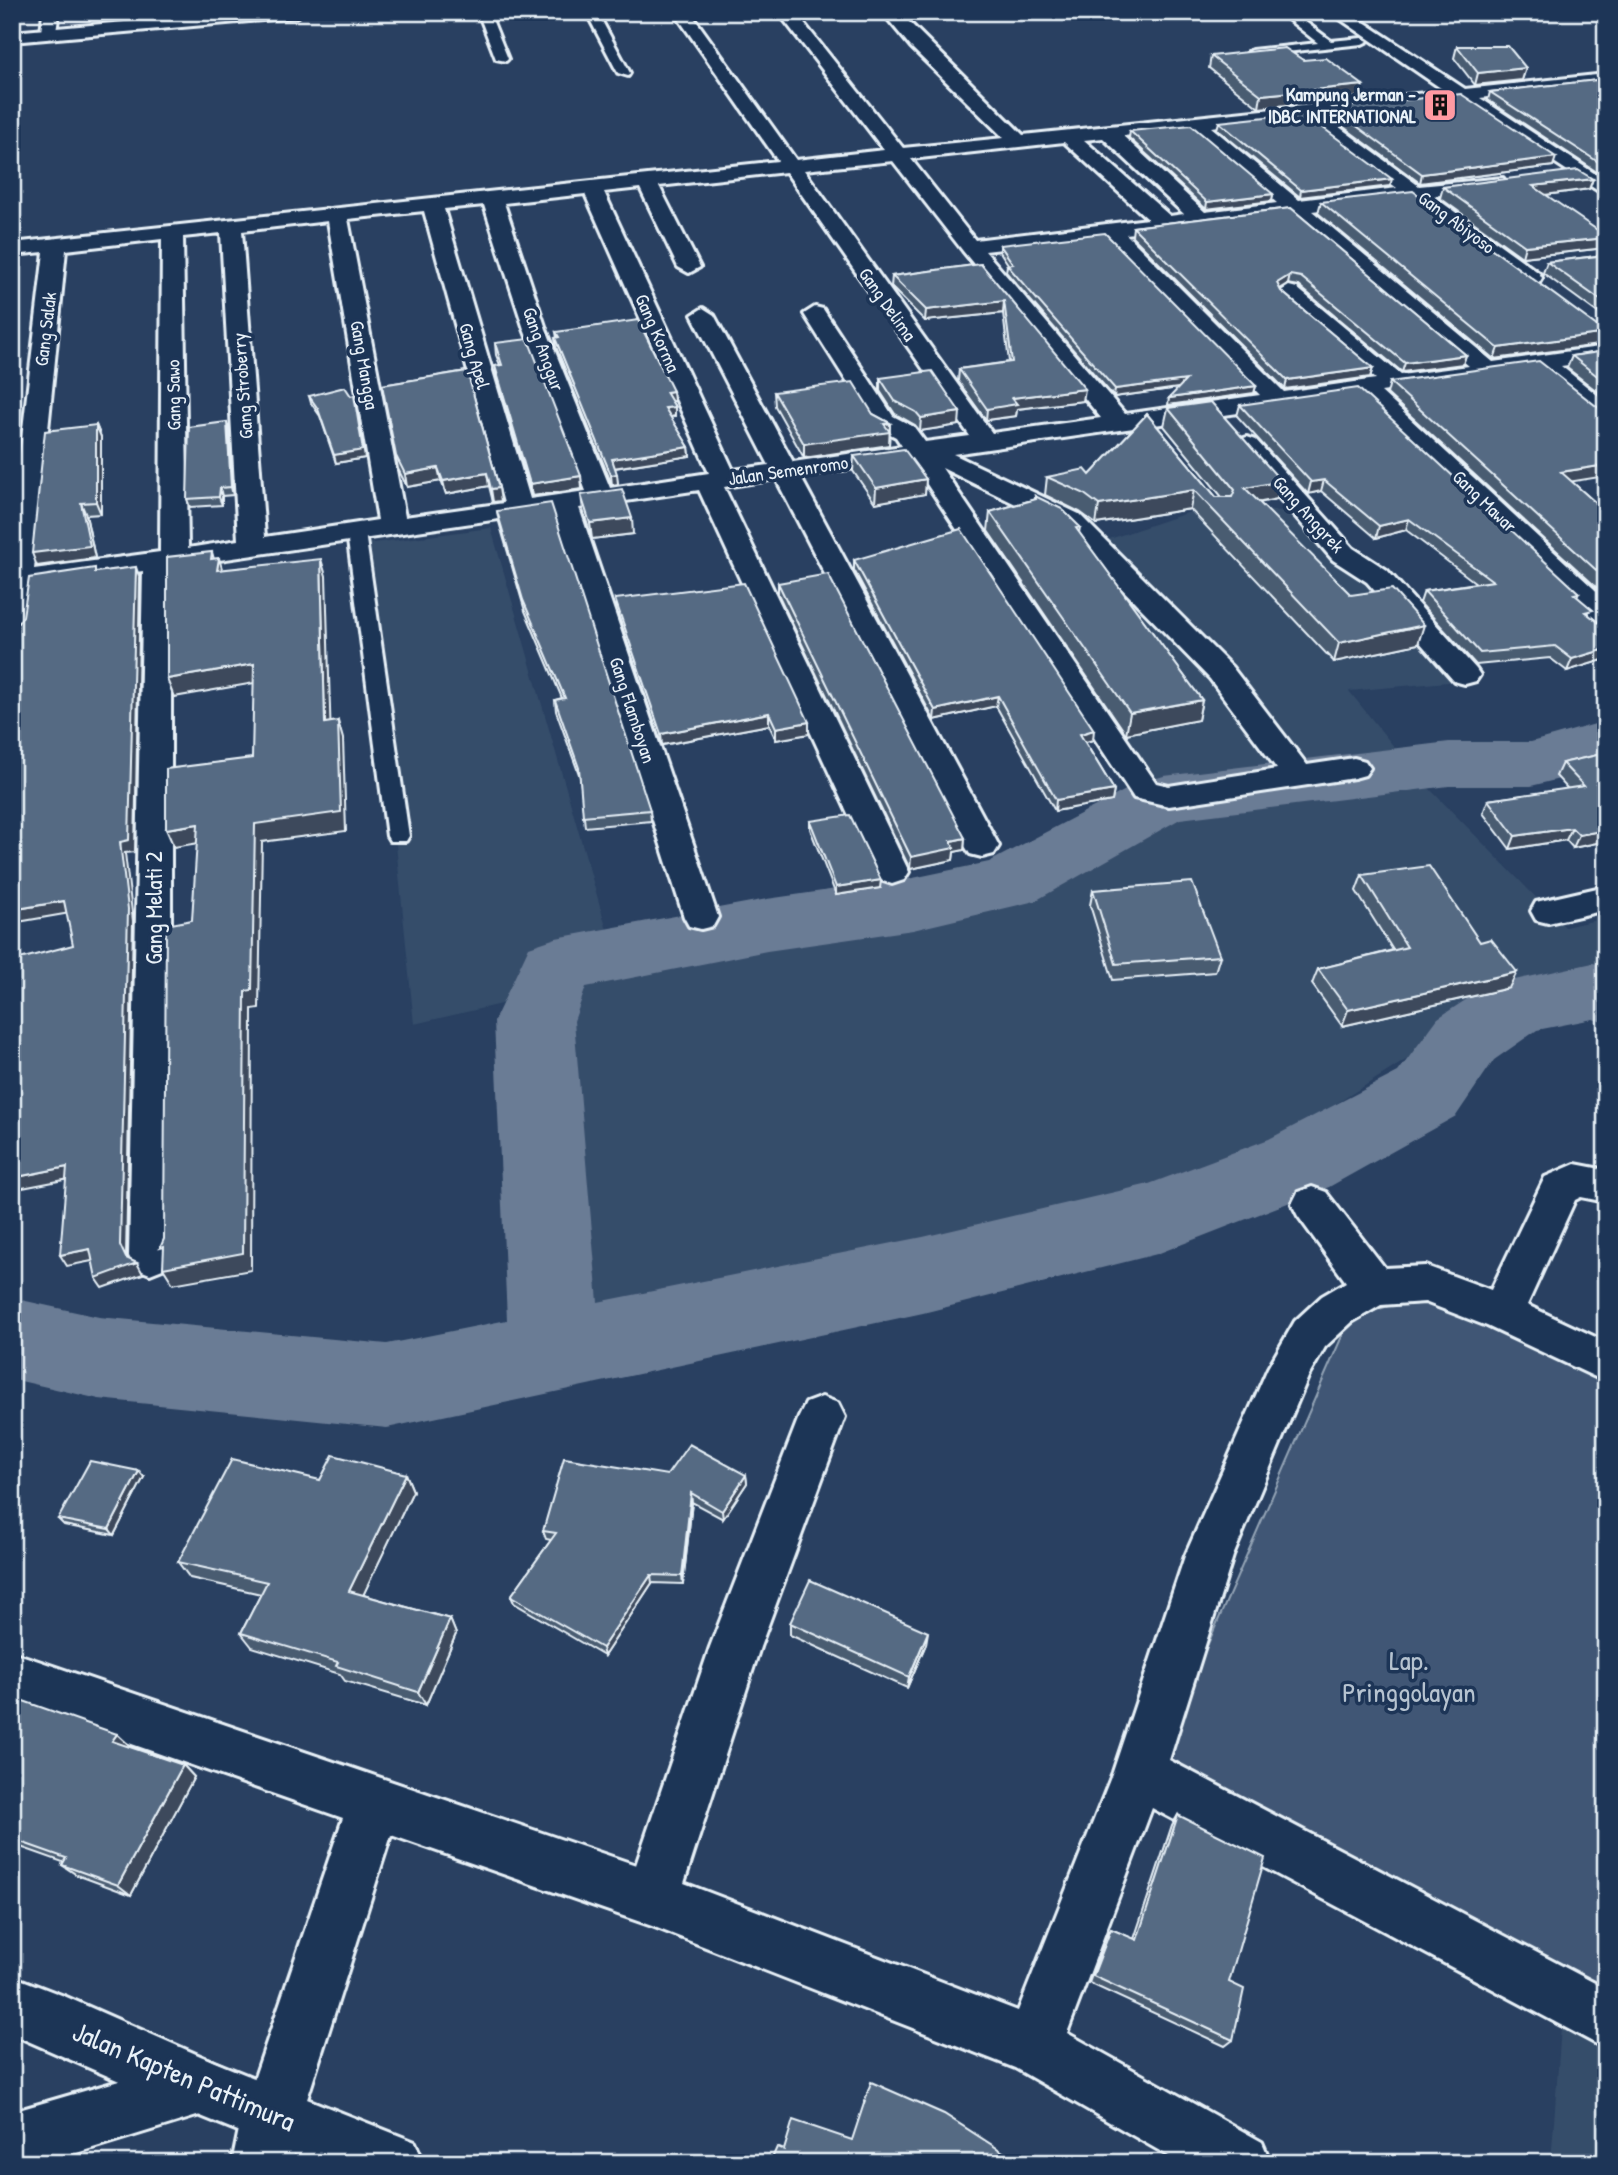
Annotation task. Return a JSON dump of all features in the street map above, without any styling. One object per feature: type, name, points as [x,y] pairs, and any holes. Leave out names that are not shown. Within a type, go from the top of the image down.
[{"type":"street","points":[[49,34],[51,12]]},
{"type":"street","points":[[12,37],[296,12]]},
{"type":"street","name":"Gang Delima","points":[[682,12],[986,442]]},
{"type":"street","points":[[786,12],[901,155],[970,247],[1119,424]]},
{"type":"street","points":[[890,12],[917,43],[1019,142]]},
{"type":"street","points":[[1338,12],[1606,190]]},
{"type":"street","points":[[12,249],[231,226],[339,218],[432,204],[1606,79]]},
{"type":"street","name":"Gang Abiyoso","points":[[1307,112],[1550,292]]},
{"type":"street","points":[[1196,124],[1487,369]]},
{"type":"street","points":[[1108,133],[1201,219]]},
{"type":"street","points":[[1069,137],[1165,223]]},
{"type":"street","points":[[1551,175],[1606,173]]},
{"type":"street","points":[[970,247],[1511,180]]},
{"type":"street","points":[[647,182],[689,267]]},
{"type":"street","name":"Gang Korma","points":[[592,187],[716,480],[892,872]]},
{"type":"street","name":"Gang Anggur","points":[[492,198],[535,329],[601,497]]},
{"type":"street","name":"Gang Apel","points":[[432,204],[519,508]]},
{"type":"street","name":"Gang Mangga","points":[[339,218],[392,517]]},
{"type":"street","name":"Gang Stroberry","points":[[231,226],[252,547]]},
{"type":"street","points":[[1110,230],[1278,400]]},
{"type":"street","name":"Gang Sawo","points":[[166,560],[172,232]]},
{"type":"street","name":"Gang Salak","points":[[12,626],[16,581],[30,502],[38,389],[56,244]]},
{"type":"street","points":[[1516,267],[1543,264]]},
{"type":"street","points":[[1289,293],[1396,383]]},
{"type":"street","points":[[815,314],[884,421],[905,432],[921,451],[1145,791],[1169,796],[1354,768]]},
{"type":"street","points":[[703,315],[982,846]]},
{"type":"street","name":"Jalan Semenromo","points":[[16,581],[356,533],[392,517],[564,502],[1606,353]]},
{"type":"street","points":[[1541,362],[1606,414]]},
{"type":"street","name":"Gang Mawar","points":[[1362,388],[1606,616]]},
{"type":"street","name":"Gang Anggrek","points":[[1215,410],[1343,554],[1377,576],[1465,675]]},
{"type":"street","points":[[921,451],[1070,520],[1221,673],[1299,776]]},
{"type":"street","name":"Gang Flamboyan","points":[[564,502],[701,917]]},
{"type":"street","name":"Gang Melati 2","points":[[150,1256],[166,560]]},
{"type":"street","points":[[1548,911],[1606,898]]},
{"type":"street","points":[[1502,1313],[1559,1189],[1566,1182],[1578,1179],[1606,1186]]},
{"type":"street","points":[[1312,1204],[1374,1287]]},
{"type":"street","points":[[1033,2046],[1139,1772],[1209,1556],[1290,1368],[1310,1334],[1337,1309],[1374,1287],[1426,1284],[1502,1313],[1606,1363]]},
{"type":"street","points":[[652,1898],[735,1647],[822,1417]]},
{"type":"street","points":[[12,1677],[652,1898],[1033,2046],[1241,2163]]},
{"type":"street","points":[[1139,1772],[1606,2020]]},
{"type":"street","points":[[267,2139],[374,1804]]},
{"type":"street","name":"Jalan Kapten Pattimura","points":[[12,2005],[44,2016],[202,2087],[267,2139],[394,2163]]},
{"type":"street","points":[[12,2142],[202,2087]]},
{"type":"lane","points":[[483,12],[502,59]]},
{"type":"lane","points":[[591,12],[624,73]]},
{"type":"lane","points":[[1284,12],[1329,45]]},
{"type":"lane","points":[[1251,54],[1362,41]]},
{"type":"lane","points":[[1146,419],[1163,440]]},
{"type":"lane","points":[[356,533],[398,836]]},
{"type":"shaded area","points":[[1292,511],[1344,571],[1366,571],[1458,681],[1349,691],[1420,779],[1565,927],[1606,918],[1606,986],[1482,1012],[1224,1174],[937,1238],[550,1336],[557,991],[414,1024],[366,544],[491,528],[619,972],[891,929],[1053,884],[1074,851],[1157,808],[1011,572],[1190,512]]},
{"type":"shaded area","points":[[1561,2027],[1606,2051],[1606,2163],[1551,2163]]},
{"type":"green space","name":"Lap. Pringgolayan","points":[[1407,1299],[1454,1308],[1606,1381],[1606,1997],[1153,1770],[1349,1320]]},
{"type":"building","points":[[1457,46],[1508,46],[1526,68],[1478,73]]},
{"type":"building","points":[[1285,48],[1303,60],[1326,58],[1363,85],[1261,95],[1211,56]]},
{"type":"building","points":[[1606,79],[1606,167],[1490,92]]},
{"type":"building","points":[[1461,94],[1556,157],[1422,174],[1332,108]]},
{"type":"building","points":[[1303,113],[1392,179],[1301,190],[1219,122]]},
{"type":"building","points":[[1191,125],[1273,194],[1207,202],[1130,131]]},
{"type":"building","points":[[1578,170],[1593,179],[1533,186],[1606,238],[1525,246],[1443,187]]},
{"type":"building","points":[[1413,191],[1601,329],[1606,330],[1606,333],[1498,348],[1321,202]]},
{"type":"building","points":[[1291,208],[1466,355],[1405,363],[1301,277],[1290,275],[1277,283],[1281,291],[1373,368],[1287,380],[1133,227]]},
{"type":"building","points":[[1105,233],[1256,386],[1169,398],[1186,380],[1115,389],[1007,265],[1013,264],[1000,245]]},
{"type":"building","points":[[1606,255],[1606,304],[1547,262]]},
{"type":"building","points":[[981,264],[1085,389],[1012,398],[1017,404],[987,409],[959,369],[1012,362],[1004,301],[926,310],[892,276]]},
{"type":"building","points":[[638,320],[673,391],[666,392],[675,407],[665,408],[689,447],[612,459],[617,474],[611,475],[555,338],[559,337],[556,332]]},
{"type":"building","points":[[528,339],[581,476],[530,484],[495,366],[502,365],[495,343]]},
{"type":"building","points":[[1606,351],[1606,383],[1572,356]]},
{"type":"building","points":[[1539,361],[1606,411],[1606,465],[1561,472],[1606,512],[1606,579],[1390,382]]},
{"type":"building","points":[[467,371],[499,488],[491,489],[487,473],[443,481],[438,468],[405,474],[396,456],[382,385]]},
{"type":"building","points":[[932,371],[960,412],[921,418],[916,412],[895,401],[880,378]]},
{"type":"building","points":[[853,382],[873,414],[890,423],[884,424],[890,432],[804,444],[774,392]]},
{"type":"building","points":[[345,387],[351,396],[354,395],[363,450],[334,455],[318,409],[309,396]]},
{"type":"building","points":[[1358,388],[1579,593],[1574,594],[1593,610],[1585,612],[1606,628],[1606,649],[1572,659],[1555,646],[1480,653],[1424,591],[1493,581],[1409,519],[1379,526],[1324,480],[1311,482],[1240,405]]},
{"type":"building","points":[[1211,402],[1281,481],[1245,488],[1351,595],[1392,589],[1424,625],[1339,643],[1194,490],[1099,505],[1083,493],[1047,477],[1085,469],[1090,475],[1147,414],[1216,497],[1232,497],[1235,490],[1168,408]]},
{"type":"building","points":[[227,422],[231,487],[220,488],[219,497],[187,499],[189,427]]},
{"type":"building","points":[[96,425],[96,502],[81,503],[90,546],[32,553],[45,431]]},
{"type":"building","points":[[904,449],[926,479],[876,488],[854,456]]},
{"type":"building","points":[[622,489],[632,518],[590,523],[581,495]]},
{"type":"building","points":[[1035,496],[1062,509],[1080,527],[1076,528],[1202,700],[1130,713],[990,512],[1036,499]]},
{"type":"building","points":[[551,503],[650,810],[583,816],[579,768],[555,700],[565,698],[523,600],[497,511]]},
{"type":"building","points":[[961,529],[1094,730],[1080,734],[1114,790],[1056,800],[998,696],[935,710],[854,560]]},
{"type":"building","points":[[212,552],[211,559],[219,558],[217,570],[321,559],[325,723],[338,721],[341,812],[255,824],[252,990],[245,991],[243,1253],[163,1268],[164,1247],[160,1248],[164,1239],[166,925],[192,920],[198,824],[166,829],[166,769],[252,758],[254,664],[167,679],[167,557]]},
{"type":"building","points":[[136,567],[129,840],[120,842],[128,909],[120,1245],[126,1258],[137,1263],[96,1278],[90,1249],[60,1255],[67,1167],[12,1178],[12,961],[73,945],[64,901],[12,910],[12,624],[18,623],[23,616],[29,578],[95,568],[95,572]]},
{"type":"building","points":[[828,574],[965,838],[951,841],[954,848],[911,857],[778,583]]},
{"type":"building","points":[[744,583],[809,722],[776,728],[769,713],[661,734],[615,599]]},
{"type":"building","points":[[1606,753],[1606,830],[1579,835],[1572,828],[1515,836],[1488,800],[1584,786],[1562,763]]},
{"type":"building","points":[[850,815],[881,880],[836,887],[810,821]]},
{"type":"building","points":[[1429,866],[1480,942],[1491,939],[1517,972],[1348,1010],[1318,969],[1407,947],[1362,875]]},
{"type":"building","points":[[1192,882],[1220,956],[1116,964],[1093,890]]},
{"type":"building","points":[[689,1444],[746,1475],[722,1511],[691,1493],[682,1576],[651,1575],[602,1648],[511,1596],[556,1533],[543,1531],[564,1458],[667,1475]]},
{"type":"building","points":[[333,1455],[406,1474],[349,1591],[450,1619],[418,1692],[336,1666],[338,1662],[241,1633],[267,1582],[178,1562],[232,1459],[320,1480]]},
{"type":"building","points":[[90,1461],[139,1471],[109,1529],[58,1519]]},
{"type":"building","points":[[810,1580],[928,1632],[909,1677],[790,1623]]},
{"type":"building","points":[[12,1697],[117,1734],[112,1741],[183,1765],[118,1885],[62,1865],[66,1858],[12,1839]]},
{"type":"building","points":[[1178,1815],[1265,1858],[1229,1982],[1244,1989],[1233,2040],[1093,1976],[1111,1929],[1137,1940]]},
{"type":"building","points":[[871,2082],[944,2114],[1020,2163],[770,2163],[777,2147],[784,2150],[793,2120],[852,2140]]},
{"type":"building","points":[[297,2157],[308,2161],[377,2163],[295,2163]]},
{"type":"waterway","points":[[555,1351],[534,1021],[556,966],[767,925],[913,904],[1009,883],[1164,799],[1449,764],[1531,764],[1580,753],[1606,742]]},
{"type":"waterway","points":[[12,1338],[99,1358],[387,1386],[923,1275],[1157,1218],[1299,1163],[1427,1094],[1466,1039],[1515,1006],[1593,991],[1606,995]]},
{"type":"place","name":"Kampung Jerman - IDBC INTERNATIONAL","points":[[1440,105]]}]
